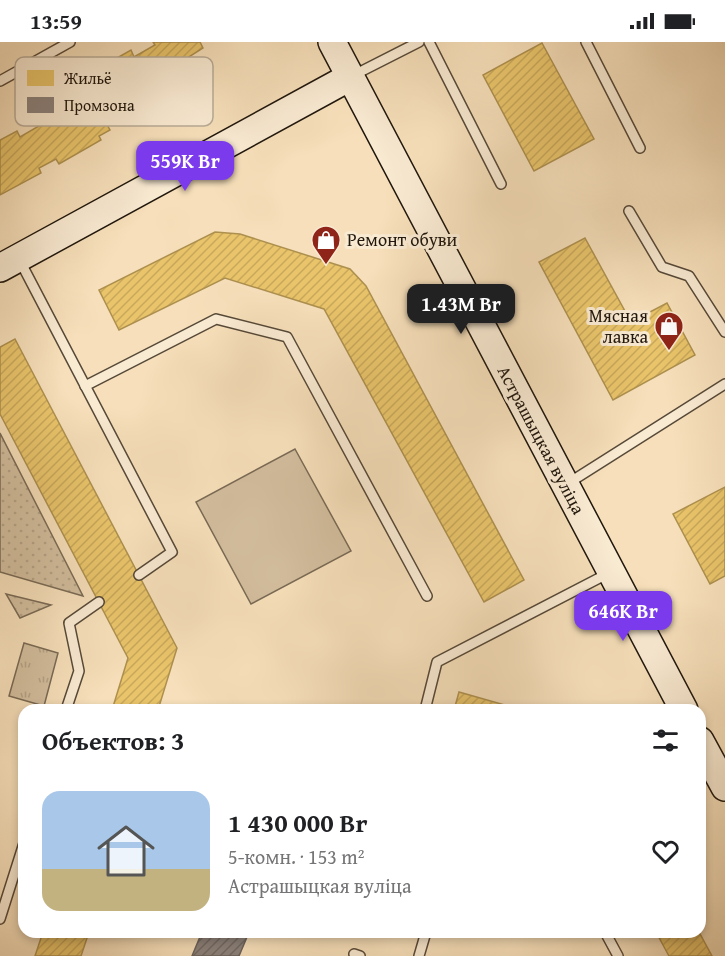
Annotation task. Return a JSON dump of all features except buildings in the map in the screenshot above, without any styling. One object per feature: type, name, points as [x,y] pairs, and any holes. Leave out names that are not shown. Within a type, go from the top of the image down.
[{"type":"main road","name":"Астрашыцкая вуліца","points":[[332,42],[681,704]]},
{"type":"main road","points":[[9,263],[350,77]]},
{"type":"main road","points":[[706,752],[725,787]]},
{"type":"lane","points":[[43,57],[70,42]]},
{"type":"lane","points":[[350,77],[419,42]]},
{"type":"lane","points":[[429,42],[501,184]]},
{"type":"lane","points":[[586,42],[640,148]]},
{"type":"lane","points":[[0,81],[15,73]]},
{"type":"lane","points":[[629,211],[662,267],[689,276],[725,332]]},
{"type":"lane","points":[[9,263],[85,386],[172,552],[139,575]]},
{"type":"lane","points":[[85,386],[216,319],[286,337],[427,596]]},
{"type":"lane","points":[[565,485],[725,384]]},
{"type":"lane","points":[[426,704],[437,662],[611,572]]},
{"type":"lane","points":[[68,704],[79,671],[69,623],[99,602]]},
{"type":"lane","points":[[0,919],[18,862]]},
{"type":"lane","points":[[419,956],[424,938]]},
{"type":"lane","points":[[608,938],[618,956]]},
{"type":"green space","points":[[0,433],[83,596],[0,572]]},
{"type":"green space","points":[[295,449],[351,551],[251,604],[196,502]]},
{"type":"green space","points":[[6,594],[51,605],[20,618]]},
{"type":"green space","points":[[24,643],[58,653],[45,704],[9,696]]},
{"type":"place","name":"Ремонт обуви","points":[[326,266]]},
{"type":"place","name":"Мясная лавка","points":[[669,352]]}]
